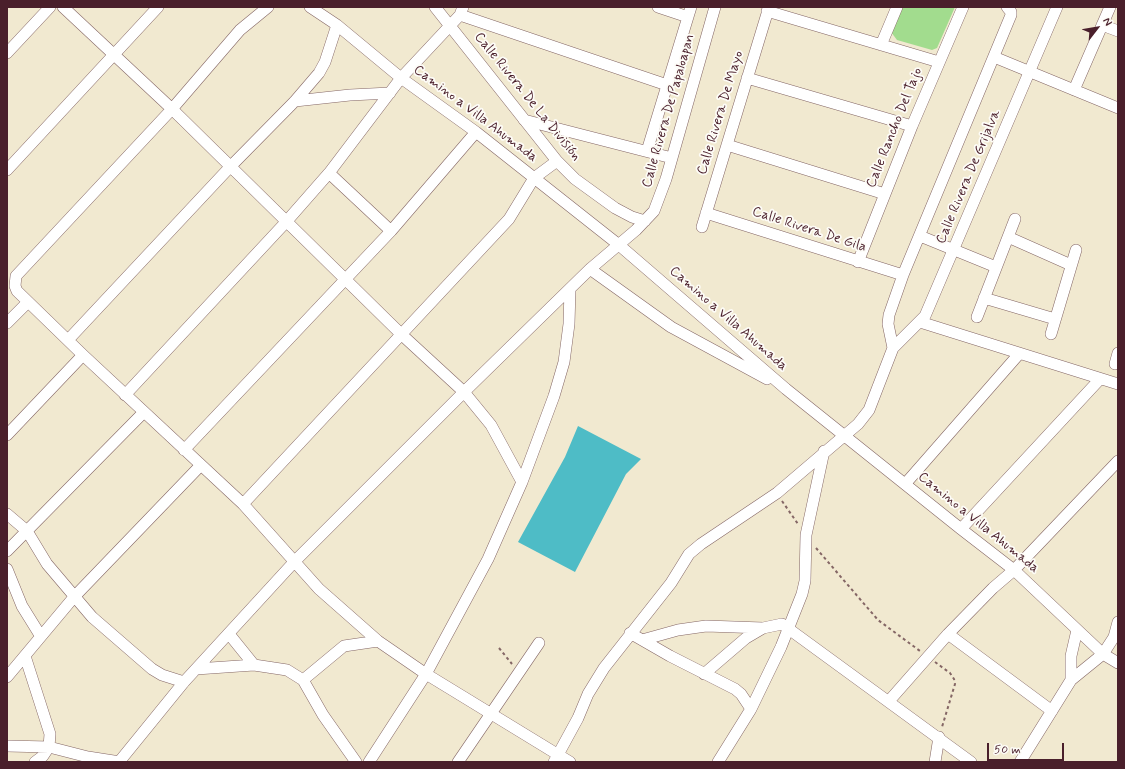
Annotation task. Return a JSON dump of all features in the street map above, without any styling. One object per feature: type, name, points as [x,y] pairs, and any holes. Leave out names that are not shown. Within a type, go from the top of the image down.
[{"type":"street","points":[[7,53],[50,7]]},
{"type":"street","points":[[64,7],[172,109],[401,334],[464,392],[491,425],[522,482]]},
{"type":"street","points":[[7,170],[158,7]]},
{"type":"street","points":[[268,7],[240,30],[172,109],[16,276],[15,286],[17,291],[83,355],[242,504],[319,589],[378,641],[426,674],[491,713],[556,758],[570,762]]},
{"type":"street","name":"Camino a Villa Ahumada","points":[[310,7],[337,25],[401,78],[476,132],[619,245],[786,389],[845,434],[961,529],[1014,570],[1103,654],[1118,663]]},
{"type":"street","name":"Calle Rivera De La División","points":[[435,7],[557,161],[575,179],[614,208],[632,217],[645,221]]},
{"type":"street","points":[[647,151],[689,12],[658,7]]},
{"type":"street","name":"Calle Rivera De Papaloapan","points":[[120,762],[184,682],[295,562],[464,392],[590,269],[619,245],[654,211],[672,158],[715,7]]},
{"type":"street","points":[[881,45],[897,7]]},
{"type":"street","name":"Calle Rancho Del Tajo","points":[[858,262],[912,126],[963,7]]},
{"type":"street","name":"Calle Rivera De Grijalva","points":[[893,348],[925,316],[1057,7]]},
{"type":"street","points":[[1074,90],[1110,7]]},
{"type":"street","points":[[556,758],[592,687],[604,668],[671,583],[695,549],[777,493],[864,418],[869,410],[893,348],[888,324],[889,314],[903,275],[1011,15],[1009,8]]},
{"type":"street","points":[[768,9],[939,62]]},
{"type":"street","name":"Calle Rivera De Mayo","points":[[702,227],[768,9]]},
{"type":"street","points":[[126,395],[286,222],[329,173],[401,78],[461,11],[667,85]]},
{"type":"street","points":[[68,340],[230,167],[296,101],[319,73],[325,62],[337,25]]},
{"type":"street","points":[[1102,25],[1118,32]]},
{"type":"street","points":[[994,57],[1118,108]]},
{"type":"street","points":[[748,78],[912,126]]},
{"type":"street","points":[[296,101],[350,95],[390,93]]},
{"type":"street","points":[[524,120],[672,158]]},
{"type":"street","points":[[184,450],[391,231],[476,132]]},
{"type":"street","points":[[728,145],[885,194]]},
{"type":"street","points":[[242,504],[509,219],[534,178],[557,161]]},
{"type":"street","points":[[329,173],[391,231]]},
{"type":"street","name":"Calle Rivera De Gila","points":[[706,213],[903,275]]},
{"type":"street","points":[[977,317],[1015,219]]},
{"type":"street","points":[[920,236],[996,267]]},
{"type":"street","points":[[1008,237],[1071,265]]},
{"type":"street","points":[[1051,334],[1076,250]]},
{"type":"street","points":[[590,269],[671,327],[786,389]]},
{"type":"street","points":[[369,762],[426,674],[488,559],[522,482],[554,396],[564,362],[569,324],[570,289]]},
{"type":"street","points":[[984,298],[1055,319]]},
{"type":"street","points":[[7,323],[28,302]]},
{"type":"street","points":[[920,322],[1118,384]]},
{"type":"street","points":[[1115,364],[1118,353]]},
{"type":"street","points":[[906,484],[1019,354]]},
{"type":"street","points":[[7,436],[83,355]]},
{"type":"street","points":[[961,529],[1100,379]]},
{"type":"street","points":[[7,551],[144,412]]},
{"type":"street","points":[[718,762],[751,709],[802,594],[806,581],[806,535],[824,451]]},
{"type":"street","points":[[888,701],[948,634],[992,588],[1014,570],[1118,461]]},
{"type":"street","points":[[7,677],[40,635],[74,596],[201,466]]},
{"type":"street","points":[[7,514],[27,532],[47,564],[92,617],[152,669],[162,675],[184,682]]},
{"type":"street","points":[[7,569],[22,606],[40,635]]},
{"type":"street","points":[[1020,762],[1071,680],[1103,654],[1114,637],[1118,622]]},
{"type":"street","points":[[704,674],[746,638],[763,628],[776,624],[788,628],[939,737],[971,762]]},
{"type":"street","points":[[642,640],[678,630],[706,626],[763,628]]},
{"type":"street","points":[[1071,680],[1071,656],[1077,630]]},
{"type":"street","points":[[229,634],[254,665]]},
{"type":"street","points":[[630,634],[735,689],[741,694],[751,709]]},
{"type":"street","points":[[948,634],[1052,711]]},
{"type":"street","points":[[303,680],[344,646],[378,641]]},
{"type":"street","points":[[458,762],[539,643]]},
{"type":"street","points":[[25,656],[50,734],[49,747],[43,756],[35,762]]},
{"type":"street","points":[[196,669],[254,665],[281,668],[303,680],[323,715],[356,762]]},
{"type":"street","points":[[936,762],[939,737]]},
{"type":"street","points":[[7,746],[49,747],[88,757],[120,762]]},
{"type":"path","points":[[777,493],[806,535],[853,593],[878,620],[950,673],[954,679],[955,684],[939,737]]},
{"type":"path","points":[[499,648],[519,672]]},
{"type":"green space","points":[[902,7],[955,7],[937,48],[932,50],[897,40],[891,32]]},
{"type":"water","points":[[578,426],[641,459],[626,474],[575,572],[518,542],[565,457]]}]
